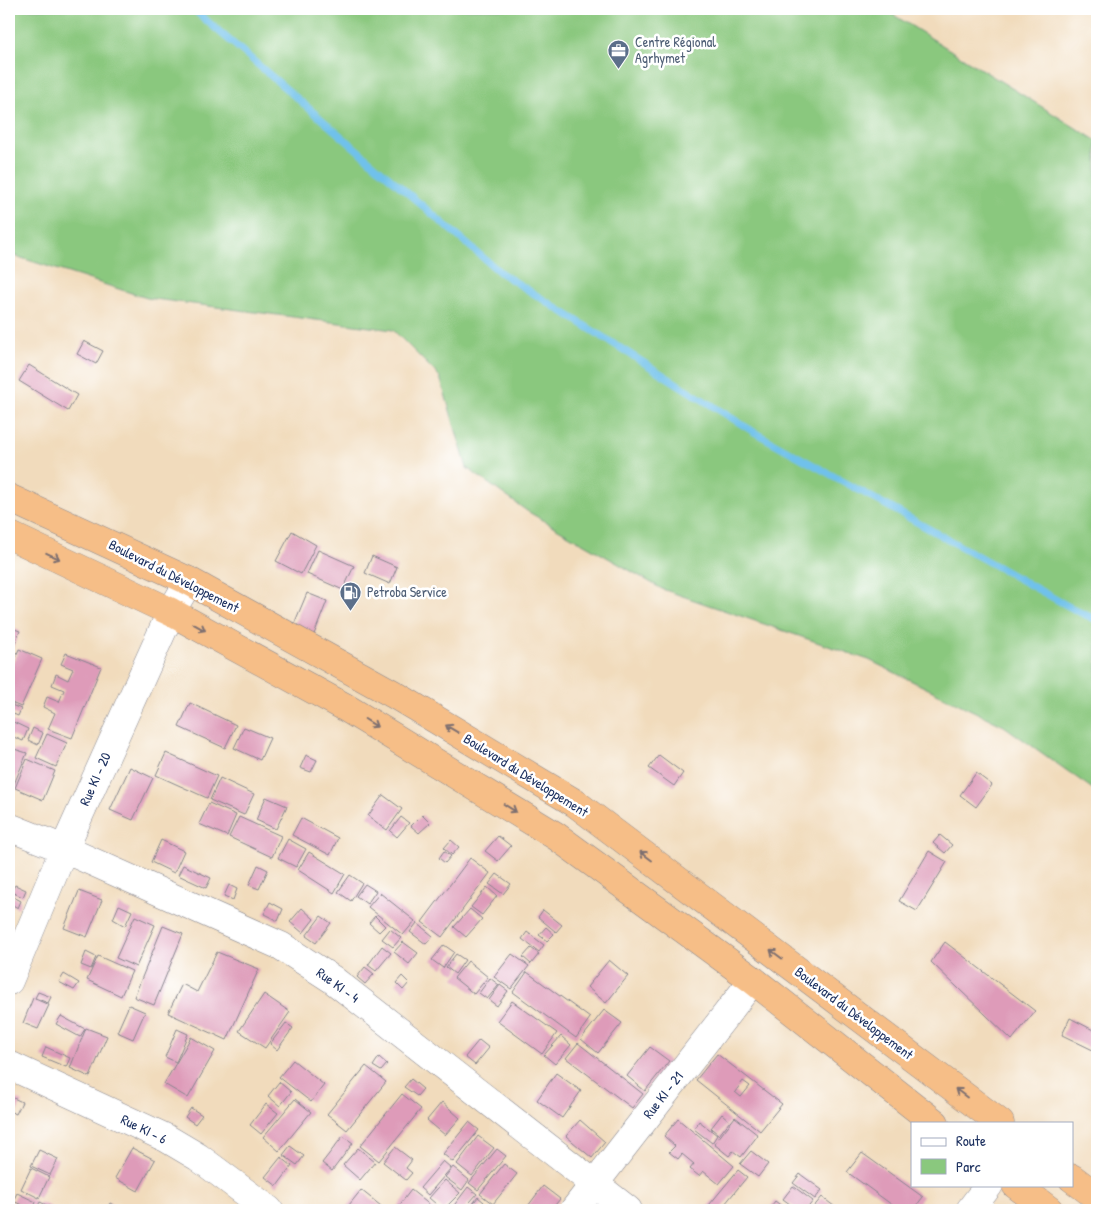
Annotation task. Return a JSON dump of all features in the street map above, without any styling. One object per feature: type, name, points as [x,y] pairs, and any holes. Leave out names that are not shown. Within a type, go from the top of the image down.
[{"type":"highway","name":"Boulevard du Développement","points":[[9,498],[189,581],[395,695],[575,803],[999,1122]]},
{"type":"highway","points":[[9,535],[171,612],[343,706],[556,836],[753,980],[934,1122]]},
{"type":"highway","points":[[343,706],[362,677]]},
{"type":"highway","points":[[1074,1180],[1097,1197]]},
{"type":"highway","points":[[1017,1186],[1049,1210]]},
{"type":"street","name":"Rue KI - 20","points":[[9,981],[64,849],[171,612],[189,581]]},
{"type":"street","name":"Rue KI - 4","points":[[9,827],[64,849],[288,951],[340,985],[628,1210]]},
{"type":"street","name":"Rue KI - 21","points":[[574,1210],[753,980]]},
{"type":"street","name":"Rue KI - 6","points":[[9,1065],[166,1138],[198,1157],[269,1210]]},
{"type":"street","points":[[970,1210],[988,1186]]},
{"type":"green space","points":[[9,9],[884,9],[1097,141],[1097,792],[1004,726],[869,660],[662,589],[527,511],[467,468],[440,377],[393,330],[147,298],[9,254]]},
{"type":"building","points":[[84,341],[103,351],[96,364],[77,354]]},
{"type":"building","points":[[29,365],[77,395],[68,411],[19,381]]},
{"type":"building","points":[[292,531],[316,545],[301,574],[276,561]]},
{"type":"building","points":[[318,550],[354,566],[343,590],[307,574]]},
{"type":"building","points":[[372,556],[397,567],[390,584],[365,573]]},
{"type":"building","points":[[307,593],[327,601],[313,637],[292,629]]},
{"type":"building","points":[[9,627],[20,631],[11,652],[9,651]]},
{"type":"building","points":[[19,649],[42,659],[21,707],[9,702],[9,672]]},
{"type":"building","points":[[66,653],[101,667],[72,738],[48,729],[55,713],[43,707],[47,697],[59,702],[64,690],[52,685],[56,674],[68,680],[73,669],[61,664]]},
{"type":"building","points":[[190,703],[236,725],[225,748],[179,727]]},
{"type":"building","points":[[9,704],[21,709],[18,716],[9,712]]},
{"type":"building","points":[[9,720],[28,729],[23,741],[9,735]]},
{"type":"building","points":[[244,727],[270,738],[260,760],[234,748]]},
{"type":"building","points":[[33,728],[43,733],[38,745],[28,740]]},
{"type":"building","points":[[47,734],[67,743],[56,767],[36,758]]},
{"type":"building","points":[[14,749],[27,753],[14,784],[9,782],[9,762]]},
{"type":"building","points":[[166,753],[217,776],[207,798],[156,775]]},
{"type":"building","points":[[306,755],[317,760],[311,772],[300,768]]},
{"type":"building","points":[[659,755],[683,773],[674,786],[649,768]]},
{"type":"building","points":[[27,759],[55,771],[43,800],[15,788]]},
{"type":"building","points":[[130,767],[153,778],[133,820],[110,810]]},
{"type":"building","points":[[976,773],[992,785],[976,807],[960,795]]},
{"type":"building","points":[[220,778],[254,794],[244,815],[210,800]]},
{"type":"building","points":[[383,795],[402,809],[387,830],[368,816]]},
{"type":"building","points":[[266,797],[287,806],[276,829],[256,820]]},
{"type":"building","points":[[209,803],[236,815],[227,836],[199,824]]},
{"type":"building","points":[[422,815],[430,823],[419,833],[411,826]]},
{"type":"building","points":[[239,817],[281,836],[272,857],[229,837]]},
{"type":"building","points":[[401,817],[409,823],[397,837],[390,831]]},
{"type":"building","points":[[301,818],[338,838],[330,855],[292,835]]},
{"type":"building","points":[[940,835],[952,845],[945,853],[933,843]]},
{"type":"building","points":[[498,836],[511,846],[498,861],[485,851]]},
{"type":"building","points":[[288,839],[306,849],[296,867],[278,858]]},
{"type":"building","points":[[161,840],[184,851],[174,873],[151,862]]},
{"type":"building","points":[[451,840],[459,847],[452,855],[444,848]]},
{"type":"building","points":[[444,851],[451,856],[445,863],[439,858]]},
{"type":"building","points":[[929,851],[947,862],[917,911],[899,901]]},
{"type":"building","points":[[309,852],[345,874],[334,893],[298,870]]},
{"type":"building","points":[[470,858],[490,873],[442,937],[422,922]]},
{"type":"building","points":[[183,865],[211,878],[206,888],[178,875]]},
{"type":"building","points":[[258,865],[268,870],[259,889],[249,885]]},
{"type":"building","points":[[497,874],[511,884],[503,894],[489,884]]},
{"type":"building","points":[[350,875],[362,883],[351,901],[338,892]]},
{"type":"building","points":[[365,884],[376,891],[367,904],[356,896]]},
{"type":"building","points":[[15,885],[26,890],[23,897],[11,892]]},
{"type":"building","points":[[229,885],[237,889],[233,900],[224,896]]},
{"type":"building","points":[[487,887],[497,896],[482,915],[471,907]]},
{"type":"building","points":[[79,891],[102,900],[87,937],[64,928]]},
{"type":"building","points":[[380,893],[415,921],[403,935],[368,907]]},
{"type":"building","points":[[10,895],[21,901],[18,908],[9,903]]},
{"type":"building","points":[[270,902],[283,909],[278,921],[264,914]]},
{"type":"building","points":[[119,905],[132,911],[125,926],[113,919]]},
{"type":"building","points":[[302,908],[314,919],[303,933],[290,922]]},
{"type":"building","points":[[470,909],[482,919],[466,937],[454,927]]},
{"type":"building","points":[[543,910],[562,925],[556,932],[538,917]]},
{"type":"building","points":[[135,916],[155,925],[136,967],[116,958]]},
{"type":"building","points":[[321,916],[331,923],[316,943],[306,936]]},
{"type":"building","points":[[375,916],[385,926],[379,932],[369,923]]},
{"type":"building","points":[[417,923],[433,936],[426,944],[410,932]]},
{"type":"building","points":[[163,926],[183,934],[154,1005],[134,997]]},
{"type":"building","points":[[546,927],[554,934],[547,941],[539,935]]},
{"type":"building","points":[[390,929],[401,938],[393,947],[382,939]]},
{"type":"building","points":[[527,932],[544,945],[539,952],[522,939]]},
{"type":"building","points":[[403,942],[418,953],[409,964],[394,952]]},
{"type":"building","points":[[945,942],[1035,1011],[1012,1040],[931,962]]},
{"type":"building","points":[[444,945],[454,952],[443,968],[432,960]]},
{"type":"building","points":[[382,946],[391,953],[376,971],[368,965]]},
{"type":"building","points":[[531,948],[539,954],[531,964],[523,957]]},
{"type":"building","points":[[86,952],[96,957],[91,969],[81,965]]},
{"type":"building","points":[[217,952],[259,969],[227,1040],[168,1013],[182,984],[197,992]]},
{"type":"building","points":[[456,954],[465,960],[455,974],[446,967]]},
{"type":"building","points":[[512,954],[529,966],[511,989],[494,977]]},
{"type":"building","points":[[98,956],[132,971],[121,996],[87,980]]},
{"type":"building","points":[[609,960],[628,976],[606,1003],[587,987]]},
{"type":"building","points":[[468,961],[488,977],[474,994],[454,978]]},
{"type":"building","points":[[365,967],[374,974],[365,984],[357,977]]},
{"type":"building","points":[[527,972],[590,1018],[576,1038],[513,992]]},
{"type":"building","points":[[64,974],[79,983],[74,990],[59,982]]},
{"type":"building","points":[[402,976],[409,983],[403,990],[396,983]]},
{"type":"building","points":[[490,978],[499,985],[487,999],[479,993]]},
{"type":"building","points":[[500,985],[508,991],[497,1006],[489,1000]]},
{"type":"building","points":[[38,992],[51,997],[48,1003],[35,998]]},
{"type":"building","points":[[264,994],[290,1012],[265,1048],[239,1031]]},
{"type":"building","points":[[33,998],[49,1005],[38,1029],[23,1023]]},
{"type":"building","points":[[512,1001],[557,1033],[542,1054],[497,1021]]},
{"type":"building","points":[[129,1005],[145,1012],[133,1039],[117,1032]]},
{"type":"building","points":[[604,1010],[622,1023],[598,1053],[581,1039]]},
{"type":"building","points":[[61,1016],[85,1029],[80,1037],[56,1024]]},
{"type":"building","points":[[1070,1018],[1097,1032],[1097,1052],[1062,1035]]},
{"type":"building","points":[[286,1023],[293,1028],[277,1050],[270,1044]]},
{"type":"building","points":[[86,1028],[107,1036],[90,1077],[70,1068]]},
{"type":"building","points":[[177,1029],[188,1034],[176,1062],[165,1057]]},
{"type":"building","points":[[561,1036],[571,1045],[555,1064],[544,1055]]},
{"type":"building","points":[[191,1037],[215,1051],[188,1098],[164,1084]]},
{"type":"building","points":[[479,1040],[489,1048],[475,1065],[465,1057]]},
{"type":"building","points":[[578,1043],[643,1094],[632,1108],[566,1058]]},
{"type":"building","points":[[46,1047],[70,1058],[66,1067],[42,1057]]},
{"type":"building","points":[[650,1047],[669,1061],[645,1091],[627,1076]]},
{"type":"building","points":[[717,1054],[782,1104],[760,1131],[696,1080]],"holes":[[[743,1081],[750,1086],[741,1097],[735,1092]]]},
{"type":"building","points":[[379,1057],[387,1064],[381,1071],[373,1066]]},
{"type":"building","points":[[293,1060],[324,1085],[311,1102],[279,1077]]},
{"type":"building","points":[[366,1066],[386,1082],[347,1130],[327,1114]]},
{"type":"building","points":[[556,1073],[581,1091],[562,1118],[537,1100]]},
{"type":"building","points":[[411,1079],[423,1089],[417,1096],[404,1087]]},
{"type":"building","points":[[279,1082],[291,1092],[280,1106],[268,1096]]},
{"type":"building","points":[[402,1094],[421,1109],[379,1161],[360,1146]]},
{"type":"building","points":[[9,1096],[22,1102],[16,1114],[9,1111]]},
{"type":"building","points":[[295,1099],[311,1112],[279,1151],[263,1137]]},
{"type":"building","points":[[442,1102],[460,1118],[445,1135],[427,1120]]},
{"type":"building","points":[[266,1104],[278,1113],[261,1134],[250,1125]]},
{"type":"building","points":[[191,1108],[202,1115],[195,1124],[185,1117]]},
{"type":"building","points":[[722,1114],[730,1121],[719,1135],[711,1128]]},
{"type":"building","points":[[735,1117],[758,1135],[741,1157],[733,1151],[729,1156],[714,1144]]},
{"type":"building","points":[[678,1119],[734,1166],[719,1184],[703,1171],[699,1176],[690,1169],[694,1164],[682,1154],[678,1159],[669,1152],[675,1146],[664,1136]]},
{"type":"building","points":[[580,1120],[605,1142],[592,1158],[566,1136]]},
{"type":"building","points":[[699,1121],[717,1135],[712,1143],[694,1129]]},
{"type":"building","points":[[469,1122],[479,1130],[453,1162],[443,1154]]},
{"type":"building","points":[[343,1136],[353,1143],[332,1171],[322,1163]]},
{"type":"building","points":[[478,1136],[494,1148],[472,1176],[457,1164]]},
{"type":"building","points":[[290,1146],[304,1156],[297,1165],[283,1155]]},
{"type":"building","points":[[395,1147],[412,1160],[406,1168],[412,1173],[406,1180],[383,1162]]},
{"type":"building","points":[[132,1148],[155,1160],[138,1191],[115,1178]]},
{"type":"building","points":[[358,1148],[375,1162],[360,1180],[343,1165]]},
{"type":"building","points":[[497,1149],[506,1156],[478,1190],[469,1183]]},
{"type":"building","points":[[39,1150],[58,1159],[50,1175],[31,1166]]},
{"type":"building","points":[[751,1151],[768,1164],[758,1177],[740,1164]]},
{"type":"building","points":[[862,1153],[923,1197],[913,1210],[899,1210],[847,1172]]},
{"type":"building","points":[[281,1157],[292,1166],[277,1186],[265,1177]]},
{"type":"building","points":[[443,1161],[451,1168],[428,1195],[420,1188]]},
{"type":"building","points":[[504,1164],[517,1174],[493,1204],[480,1194]]},
{"type":"building","points":[[453,1167],[469,1180],[462,1190],[445,1177]]},
{"type":"building","points":[[31,1168],[49,1177],[39,1198],[21,1189]]},
{"type":"building","points":[[738,1170],[747,1177],[720,1210],[705,1210]]},
{"type":"building","points":[[800,1174],[822,1190],[815,1199],[793,1183]]},
{"type":"building","points":[[445,1180],[460,1193],[443,1210],[429,1198]]},
{"type":"building","points":[[543,1186],[560,1199],[551,1210],[534,1210],[528,1206]]},
{"type":"building","points":[[793,1186],[813,1201],[806,1210],[798,1210],[783,1199]]},
{"type":"building","points":[[468,1187],[477,1194],[463,1210],[454,1210],[452,1208]]},
{"type":"building","points":[[361,1190],[381,1206],[378,1210],[345,1210]]},
{"type":"building","points":[[411,1190],[436,1210],[402,1210],[398,1207]]},
{"type":"building","points":[[17,1193],[36,1202],[33,1210],[13,1201]]},
{"type":"building","points":[[478,1197],[484,1202],[478,1210],[469,1209]]},
{"type":"building","points":[[822,1197],[839,1210],[811,1210]]},
{"type":"building","points":[[775,1201],[787,1210],[768,1210]]},
{"type":"building","points":[[40,1202],[57,1210],[36,1210]]},
{"type":"building","points":[[110,1203],[123,1210],[106,1210]]},
{"type":"waterway","points":[[193,9],[501,273],[754,432],[1077,611],[1097,620]]},
{"type":"place","name":"Centre Régional Agrhymet","points":[[619,69]]},
{"type":"place","name":"Petroba Service","points":[[351,611]]}]
